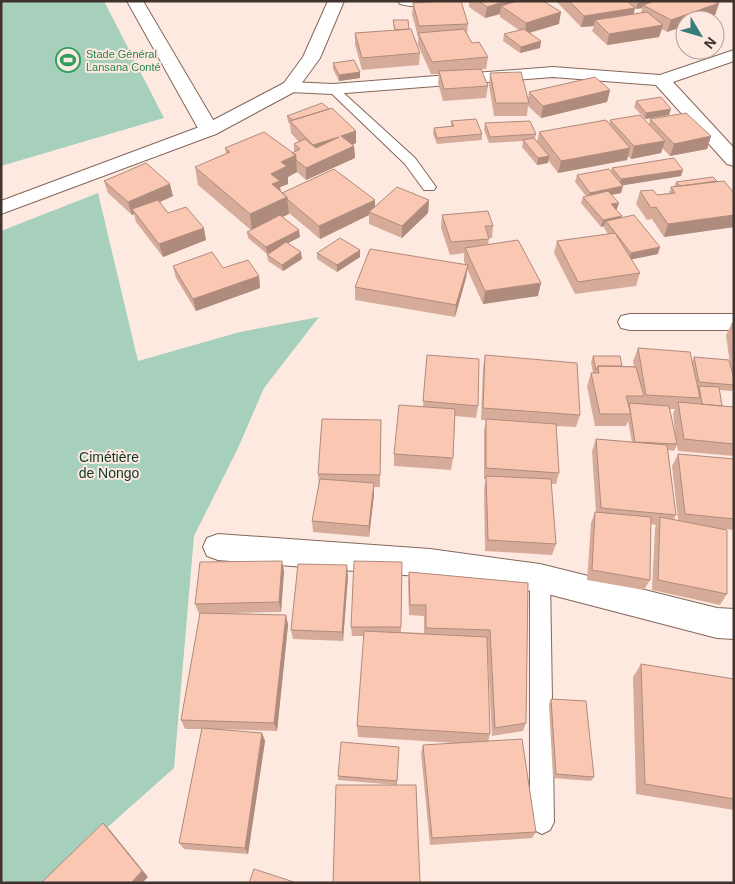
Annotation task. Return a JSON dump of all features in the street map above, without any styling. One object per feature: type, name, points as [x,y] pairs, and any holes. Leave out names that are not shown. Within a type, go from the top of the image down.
[{"type":"street","points":[[136,1],[209,130]]},
{"type":"street","points":[[1,208],[209,130],[290,87],[311,58],[336,1]]},
{"type":"street","points":[[406,1],[429,1]]},
{"type":"street","points":[[290,87],[333,89],[552,72],[660,80],[734,55]]},
{"type":"street","points":[[660,80],[734,160]]},
{"type":"street","points":[[630,322],[734,322]]},
{"type":"street","points":[[218,547],[430,563],[540,578],[717,623],[734,624]]},
{"type":"lane","points":[[333,89],[410,161],[429,187]]},
{"type":"lane","points":[[540,578],[542,822]]},
{"type":"green space","name":"Stade Général Lansana Conté","points":[[1,1],[104,1],[164,118],[1,166]]},
{"type":"green space","name":"Cimétière de Nongo","points":[[98,193],[138,361],[240,332],[319,317],[264,388],[238,448],[194,536],[174,768],[45,883],[1,883],[1,231]]},
{"type":"building","points":[[461,1],[468,24],[419,26],[413,3]]},
{"type":"building","points":[[479,1],[506,1],[487,7]]},
{"type":"building","points":[[517,1],[543,1],[561,12],[526,23],[501,6]]},
{"type":"building","points":[[569,1],[627,1],[635,8],[584,16]]},
{"type":"building","points":[[655,1],[715,1],[719,3],[699,10],[675,10],[675,19],[671,20],[643,5]]},
{"type":"building","points":[[647,12],[663,25],[609,34],[595,20]]},
{"type":"building","points":[[393,20],[408,20],[409,29],[395,30]]},
{"type":"building","points":[[411,29],[420,53],[362,58],[355,33]]},
{"type":"building","points":[[464,29],[472,43],[479,42],[488,57],[432,62],[418,33]]},
{"type":"building","points":[[524,29],[541,41],[521,47],[504,34]]},
{"type":"building","points":[[354,60],[360,72],[339,75],[333,63]]},
{"type":"building","points":[[481,69],[488,86],[444,89],[439,71]]},
{"type":"building","points":[[521,72],[529,103],[496,103],[490,73]]},
{"type":"building","points":[[595,77],[610,90],[543,106],[529,92]]},
{"type":"building","points":[[661,97],[671,109],[646,113],[636,101]]},
{"type":"building","points":[[322,103],[329,109],[293,120],[287,116]]},
{"type":"building","points":[[332,108],[356,131],[341,136],[354,146],[306,168],[296,160],[296,155],[292,153],[300,149],[294,144],[305,139],[316,148],[339,137],[313,145],[290,121]]},
{"type":"building","points":[[686,113],[711,136],[674,144],[650,119]]},
{"type":"building","points":[[640,115],[665,141],[634,146],[610,120]]},
{"type":"building","points":[[476,119],[482,134],[437,138],[434,128],[454,126],[451,121]]},
{"type":"building","points":[[606,120],[630,148],[561,161],[539,132]]},
{"type":"building","points":[[530,121],[536,134],[490,137],[485,123]]},
{"type":"building","points":[[264,132],[296,155],[281,162],[287,166],[271,174],[280,181],[272,184],[287,197],[250,214],[195,167],[230,152],[225,148]]},
{"type":"building","points":[[534,138],[549,156],[538,158],[523,140]]},
{"type":"building","points":[[674,158],[683,170],[621,179],[612,168]]},
{"type":"building","points":[[146,163],[170,184],[128,202],[104,181]]},
{"type":"building","points":[[334,169],[375,200],[319,226],[282,193]]},
{"type":"building","points":[[609,169],[623,186],[590,193],[577,175]]},
{"type":"building","points":[[713,177],[717,181],[680,186],[676,182]]},
{"type":"building","points":[[724,181],[734,193],[734,215],[668,224],[656,207],[651,208],[640,191],[653,190],[657,195],[675,193],[671,187]]},
{"type":"building","points":[[397,187],[429,200],[402,226],[369,212]]},
{"type":"building","points":[[608,191],[619,203],[611,204],[622,216],[603,220],[583,197]]},
{"type":"building","points":[[158,200],[168,213],[186,207],[204,228],[159,244],[132,209]]},
{"type":"building","points":[[488,211],[493,226],[485,226],[489,239],[451,242],[442,215]]},
{"type":"building","points":[[280,215],[299,230],[266,247],[247,232]]},
{"type":"building","points":[[634,215],[660,247],[631,253],[606,221]]},
{"type":"building","points":[[615,233],[640,273],[578,282],[557,241]]},
{"type":"building","points":[[340,238],[360,250],[337,265],[317,253]]},
{"type":"building","points":[[518,240],[541,283],[485,291],[465,248]]},
{"type":"building","points":[[286,242],[301,252],[282,265],[267,255]]},
{"type":"building","points":[[370,249],[468,265],[456,305],[355,287]]},
{"type":"building","points":[[212,252],[223,268],[248,260],[259,276],[193,299],[173,266]]},
{"type":"building","points":[[638,348],[690,352],[700,398],[646,395]]},
{"type":"building","points":[[427,355],[479,359],[478,406],[423,401]]},
{"type":"building","points":[[485,355],[577,363],[580,415],[483,408]]},
{"type":"building","points":[[593,356],[620,356],[622,366],[598,366],[596,370]]},
{"type":"building","points":[[694,357],[729,360],[734,385],[699,382]]},
{"type":"building","points":[[598,366],[636,367],[644,396],[626,396],[631,414],[600,414],[591,373],[599,373]]},
{"type":"building","points":[[699,386],[719,387],[722,406],[702,404]]},
{"type":"building","points":[[678,402],[734,407],[734,444],[684,439]]},
{"type":"building","points":[[629,403],[669,406],[677,444],[635,442]]},
{"type":"building","points":[[399,405],[455,409],[453,458],[394,454]]},
{"type":"building","points":[[322,419],[381,420],[380,475],[318,474]]},
{"type":"building","points":[[486,419],[556,424],[559,473],[486,468]]},
{"type":"building","points":[[596,439],[667,445],[676,515],[601,508]]},
{"type":"building","points":[[678,454],[734,459],[734,519],[685,514]]},
{"type":"building","points":[[486,476],[551,479],[556,544],[488,540]]},
{"type":"building","points":[[320,479],[374,483],[369,526],[312,521]]},
{"type":"building","points":[[595,512],[651,517],[650,580],[592,570]]},
{"type":"building","points":[[660,517],[727,530],[727,594],[658,580]]},
{"type":"building","points":[[282,561],[279,602],[195,604],[200,562]]},
{"type":"building","points":[[354,561],[402,562],[401,627],[351,627]]},
{"type":"building","points":[[298,564],[347,565],[342,632],[291,630]]},
{"type":"building","points":[[409,572],[528,583],[526,723],[495,728],[490,630],[426,628],[426,605],[410,605]]},
{"type":"building","points":[[200,613],[286,615],[274,723],[181,720]]},
{"type":"building","points":[[364,631],[487,637],[490,734],[357,726]]},
{"type":"building","points":[[641,664],[734,679],[734,799],[645,784]]},
{"type":"building","points":[[551,699],[586,701],[594,777],[556,774]]},
{"type":"building","points":[[202,728],[262,733],[245,848],[179,843]]},
{"type":"building","points":[[522,739],[536,832],[432,838],[423,745]]},
{"type":"building","points":[[341,742],[399,747],[397,781],[338,776]]},
{"type":"building","points":[[336,785],[416,785],[420,883],[333,883]]},
{"type":"building","points":[[103,823],[142,871],[131,883],[41,883]]},
{"type":"building","points":[[254,869],[297,883],[249,883]]},
{"type":"place","name":"Stade Général Lansana Conté","points":[[68,60]]}]
